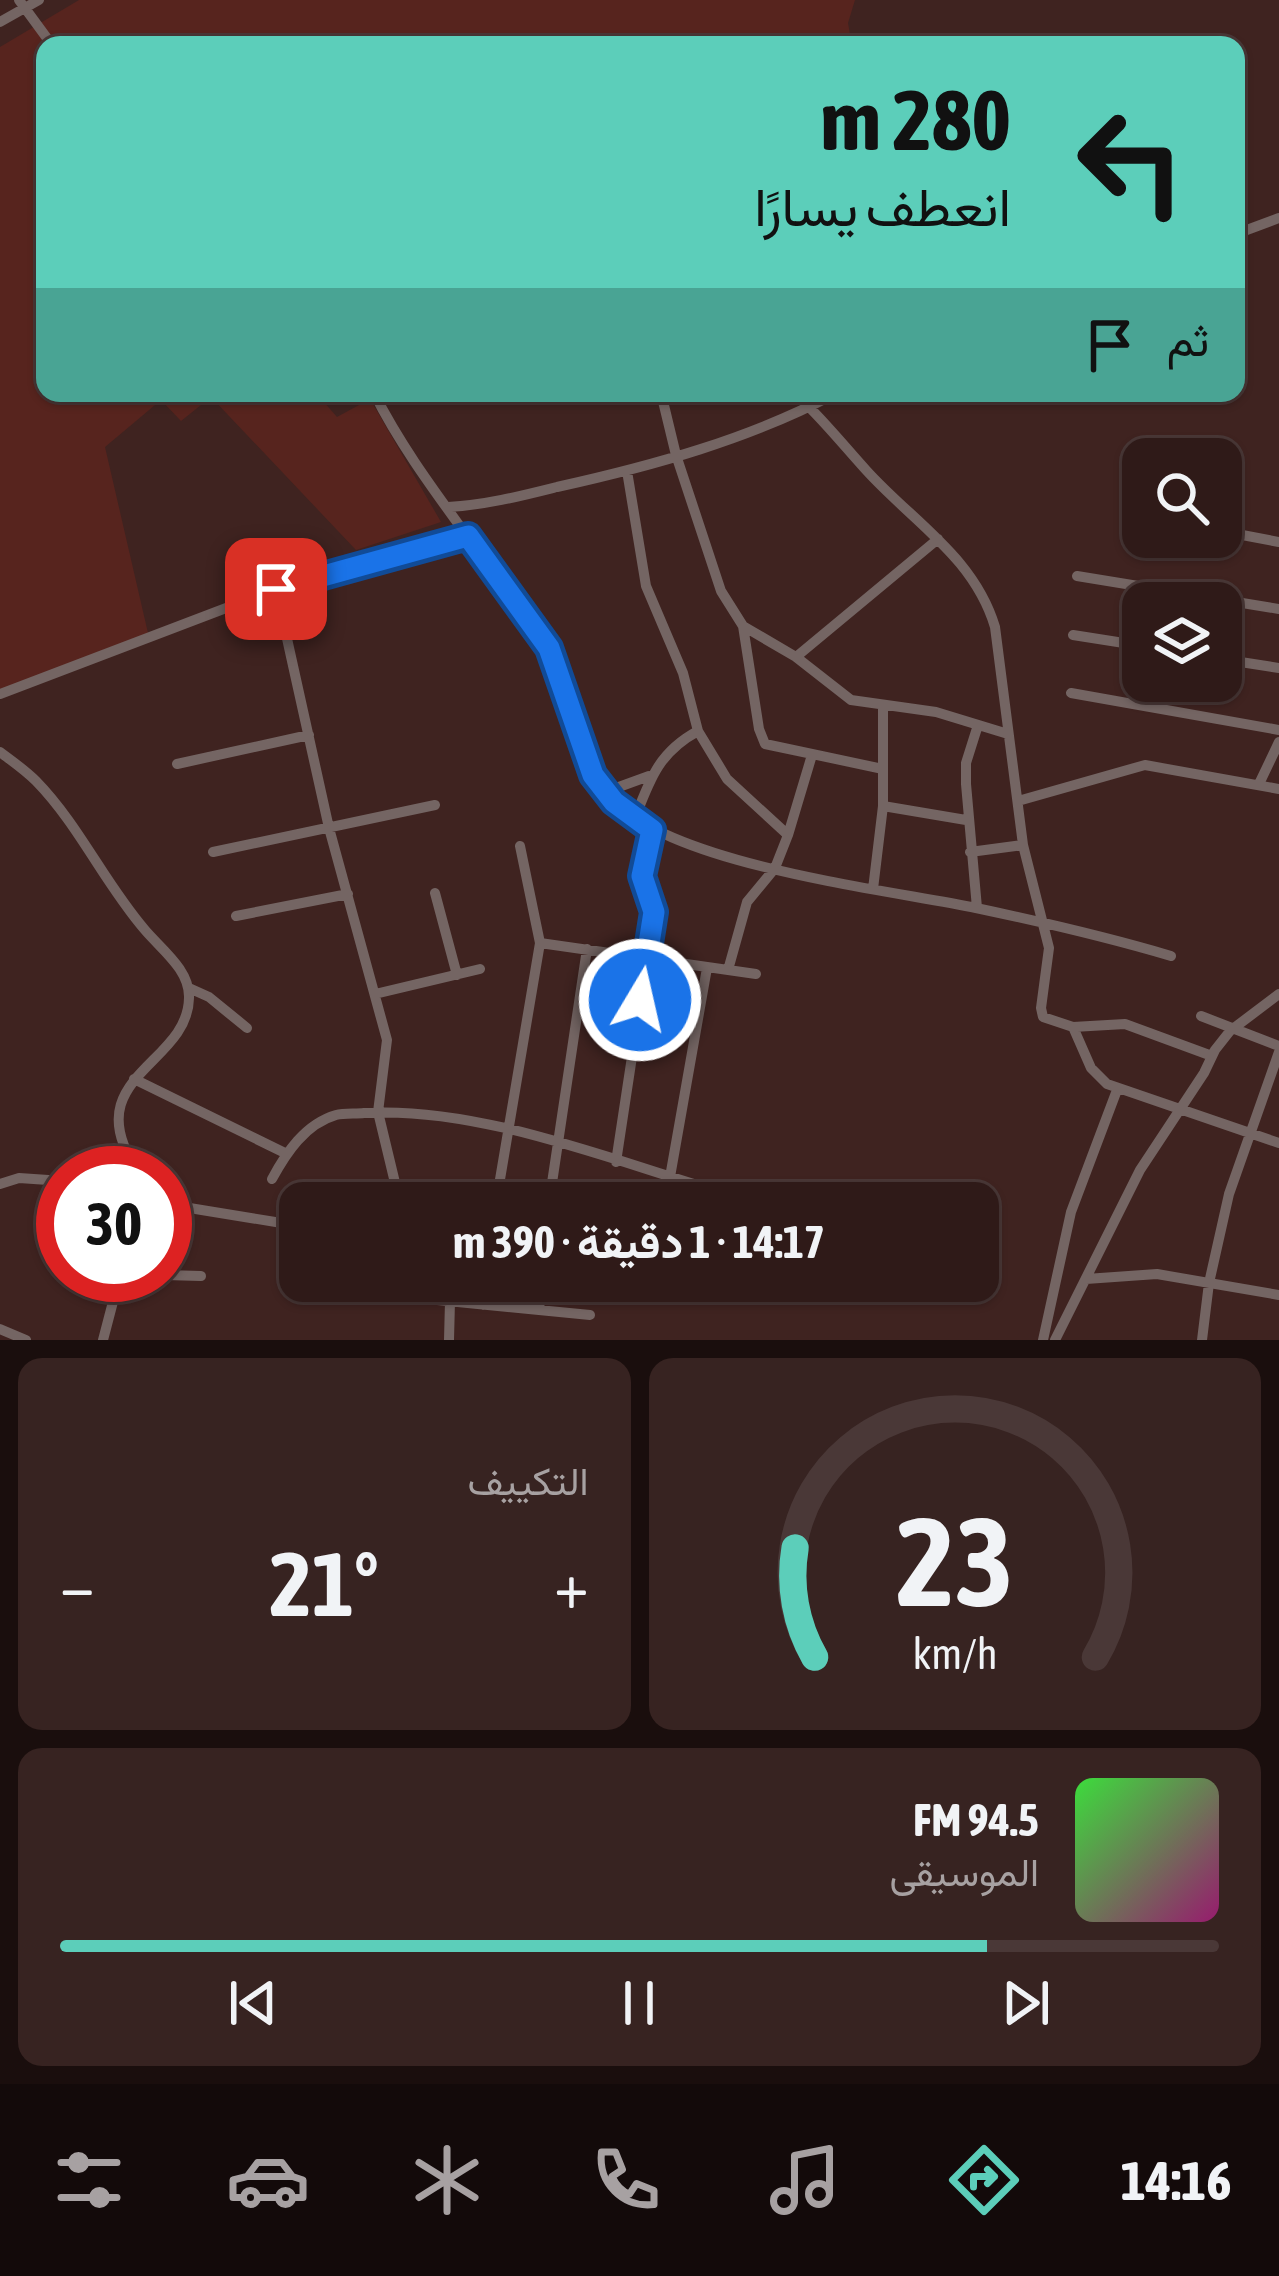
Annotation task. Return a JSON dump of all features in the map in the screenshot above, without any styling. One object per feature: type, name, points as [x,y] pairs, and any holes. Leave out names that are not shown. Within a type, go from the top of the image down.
[{"type":"street","points":[[0,22],[22,4],[39,0]]},
{"type":"street","points":[[22,4],[45,36]]},
{"type":"street","points":[[1245,231],[1279,218]]},
{"type":"street","points":[[378,402],[391,427],[549,648],[593,775],[634,818],[652,830],[776,868],[1096,934],[1171,956]]},
{"type":"street","points":[[664,402],[676,455],[722,591],[742,626],[762,739],[773,748],[883,769]]},
{"type":"street","points":[[448,507],[487,504],[627,471],[819,402]]},
{"type":"street","points":[[809,407],[966,568],[989,606],[1023,845],[1049,962],[1042,1013],[1047,1020],[1073,1027],[1125,1024],[1212,1056]]},
{"type":"street","points":[[627,471],[646,586],[682,673],[698,730],[727,779],[788,835]]},
{"type":"street","points":[[1242,535],[1279,542]]},
{"type":"street","points":[[0,694],[276,589],[468,536]]},
{"type":"street","points":[[796,657],[938,539]]},
{"type":"street","points":[[1077,576],[1279,609]]},
{"type":"street","points":[[276,589],[329,828],[387,1040],[378,1112],[395,1182]]},
{"type":"street","points":[[742,626],[796,657],[851,700],[936,712],[1008,734]]},
{"type":"street","points":[[1073,635],[1122,643]]},
{"type":"street","points":[[1242,662],[1279,668]]},
{"type":"street","points":[[1070,693],[1279,730]]},
{"type":"street","points":[[873,889],[883,806],[883,707]]},
{"type":"street","points":[[977,725],[966,763],[966,820],[977,908]]},
{"type":"street","points":[[634,818],[649,776],[664,755],[698,730]]},
{"type":"street","points":[[177,764],[309,735]]},
{"type":"street","points":[[1259,784],[1279,742]]},
{"type":"street","points":[[0,752],[49,796],[118,896],[182,971],[189,988],[180,1033],[134,1079],[119,1122],[123,1146]]},
{"type":"street","points":[[728,970],[748,902],[776,868],[812,755]]},
{"type":"street","points":[[1018,801],[1145,765],[1279,789]]},
{"type":"street","points":[[605,792],[649,776]]},
{"type":"street","points":[[213,852],[435,806]]},
{"type":"street","points":[[883,806],[966,820]]},
{"type":"street","points":[[616,1162],[654,912],[642,876],[652,830]]},
{"type":"street","points":[[970,852],[1023,845]]},
{"type":"street","points":[[499,1182],[540,943],[520,846]]},
{"type":"street","points":[[435,893],[457,974]]},
{"type":"street","points":[[236,916],[347,895]]},
{"type":"street","points":[[540,943],[756,974]]},
{"type":"street","points":[[551,1182],[587,949]]},
{"type":"street","points":[[670,1177],[707,968]]},
{"type":"street","points":[[374,994],[480,969]]},
{"type":"street","points":[[189,988],[209,997],[247,1028]]},
{"type":"street","points":[[1055,1340],[1140,1170],[1179,1106],[1234,1028],[1279,994]]},
{"type":"street","points":[[1202,1016],[1279,1049],[1229,1195],[1202,1340]]},
{"type":"street","points":[[1073,1027],[1091,1068],[1117,1090],[1179,1106],[1279,1143]]},
{"type":"street","points":[[134,1079],[285,1153]]},
{"type":"street","points":[[1043,1340],[1071,1212],[1117,1090]]},
{"type":"street","points":[[272,1179],[285,1153],[306,1132],[336,1115],[421,1111],[508,1130],[687,1182]]},
{"type":"street","points":[[0,1184],[36,1179]]},
{"type":"street","points":[[192,1208],[279,1223]]},
{"type":"street","points":[[1086,1279],[1157,1274],[1279,1295]]},
{"type":"street","points":[[192,1276],[201,1276]]},
{"type":"street","points":[[103,1340],[113,1302]]},
{"type":"street","points":[[449,1340],[450,1302]]},
{"type":"street","points":[[461,1302],[590,1315]]},
{"type":"street","points":[[539,1310],[540,1302]]},
{"type":"street","points":[[0,1329],[18,1338]]},
{"type":"shaded area","points":[[79,0],[855,0],[848,23],[850,36],[36,36],[36,402],[159,402],[105,447],[148,633],[0,693],[0,47]]},
{"type":"shaded area","points":[[163,402],[205,402],[181,421]]},
{"type":"shaded area","points":[[216,402],[324,402],[337,417],[372,402],[441,522],[356,550]]},
{"type":"route","points":[[276,589],[468,536],[549,648],[593,775],[614,802],[652,830],[642,876],[654,912],[640,1000]]}]
